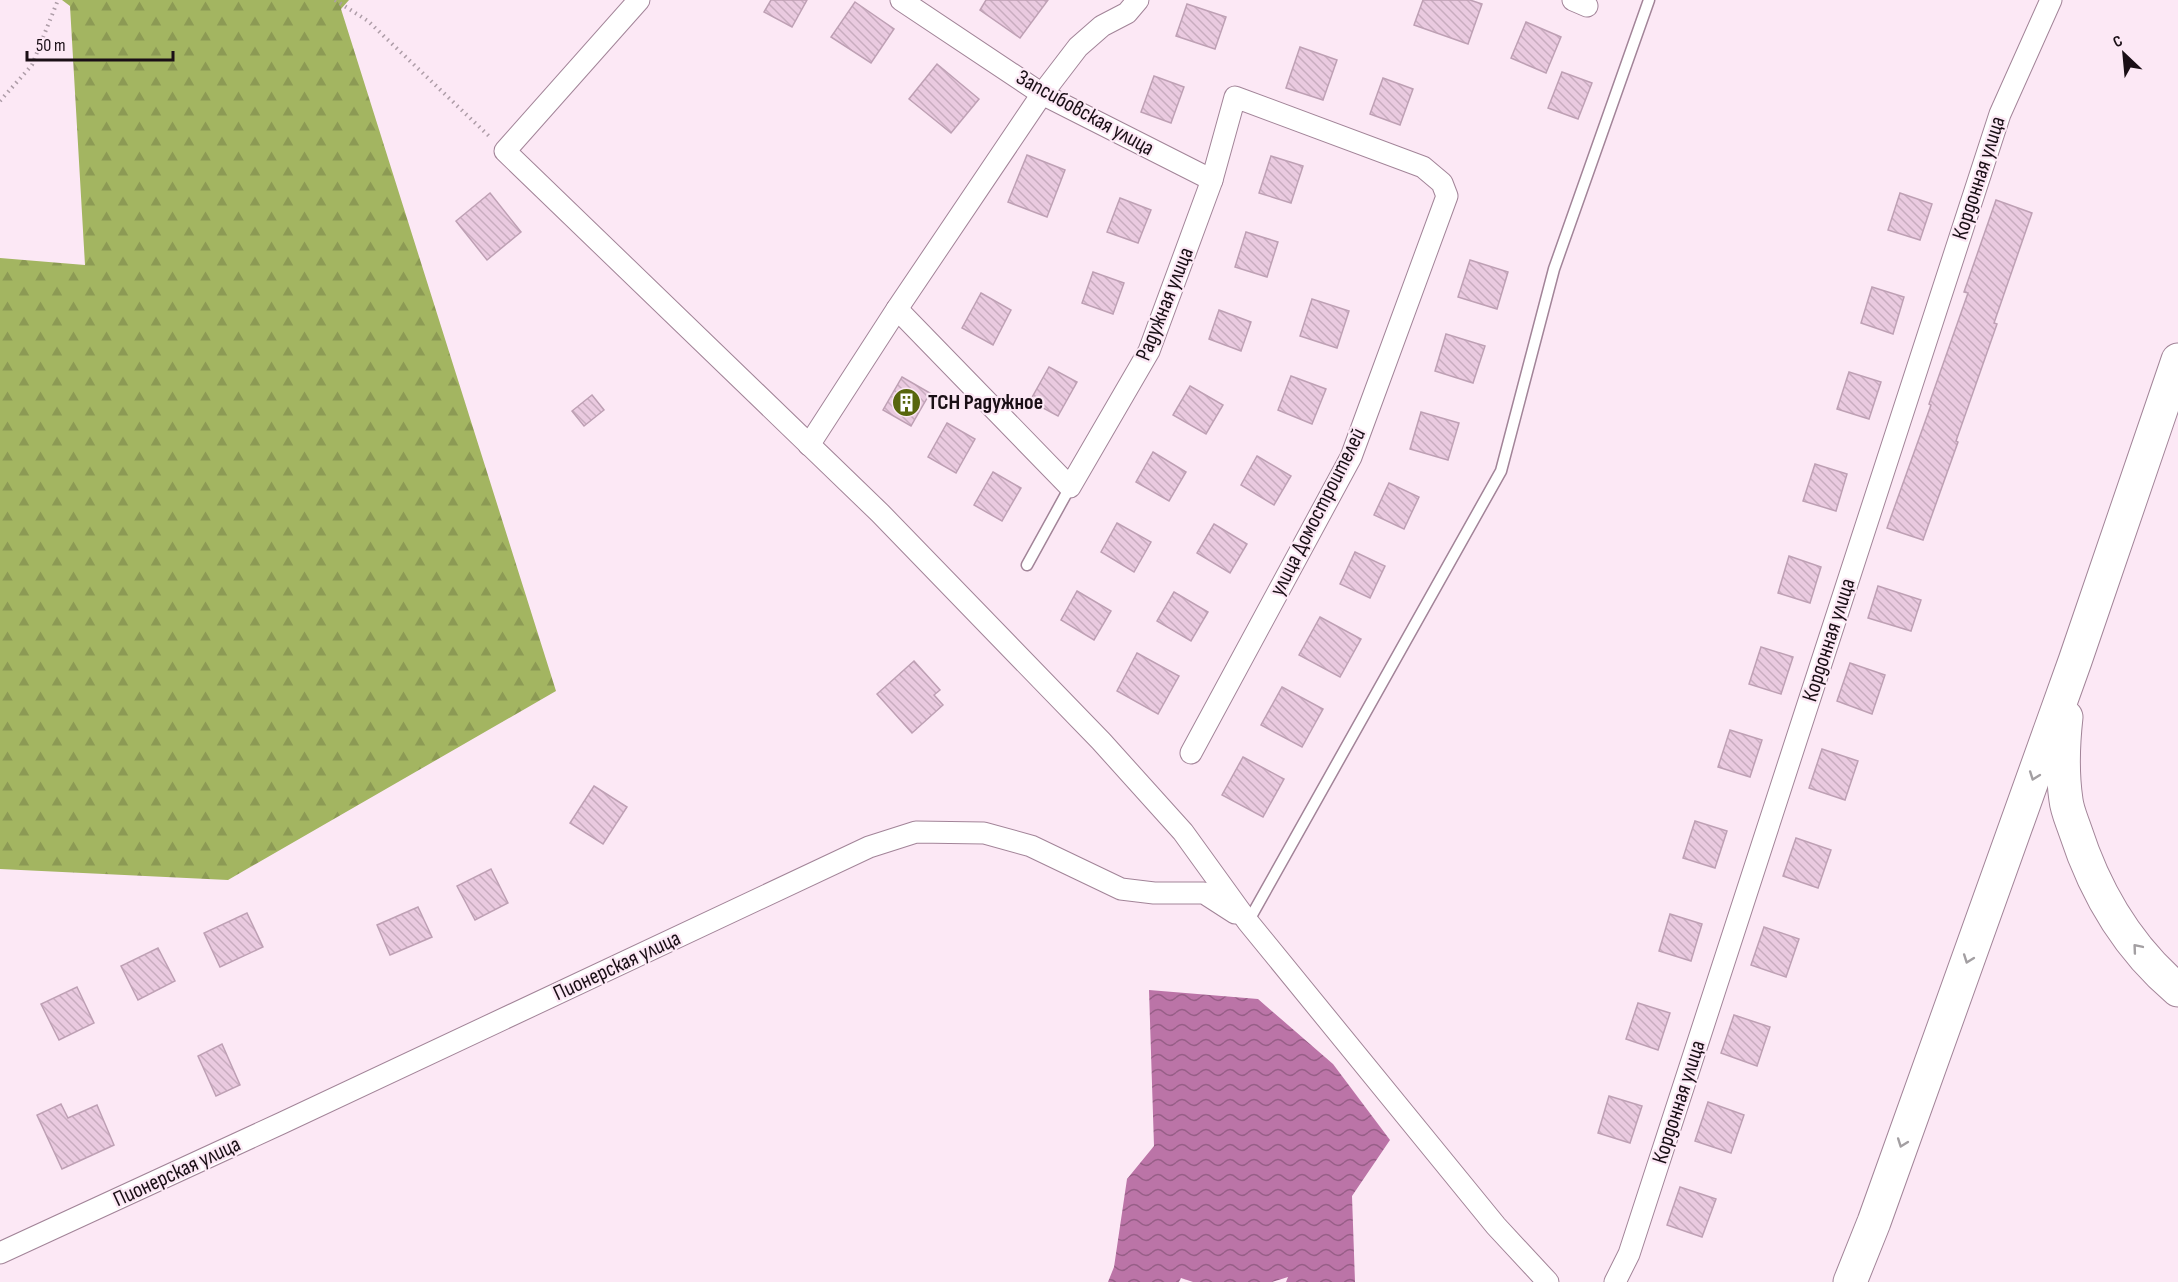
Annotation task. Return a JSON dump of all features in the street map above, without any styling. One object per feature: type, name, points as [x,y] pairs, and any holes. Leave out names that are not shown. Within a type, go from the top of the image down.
[{"type":"main road","points":[[1850,1282],[2075,661],[2178,360]]},
{"type":"main road","points":[[2075,661],[2066,720],[2063,760],[2066,801],[2084,859],[2105,903],[2132,944],[2157,972],[2178,990]]},
{"type":"street","points":[[639,0],[505,151],[880,513],[1101,741],[1182,832],[1248,922],[1496,1226],[1548,1282]]},
{"type":"street","name":"Запсибовская улица","points":[[901,0],[1042,94],[1212,180]]},
{"type":"street","points":[[809,445],[897,309],[1042,94],[1078,47],[1102,26],[1127,13],[1138,0]]},
{"type":"street","name":"Кордонная улица","points":[[1615,1282],[1629,1254],[2000,114],[2051,0]]},
{"type":"street","name":"Радужная улица","points":[[1070,487],[1149,351],[1212,180],[1235,97],[1423,167]]},
{"type":"street","name":"улица Домостроителей","points":[[1191,753],[1351,457],[1447,196],[1442,183],[1423,167]]},
{"type":"street","points":[[897,309],[1070,487]]},
{"type":"street","name":"Пионерская улица","points":[[0,1253],[869,847],[916,832],[984,833],[1031,846],[1121,890],[1154,893],[1204,893],[1248,922]]},
{"type":"lane","points":[[1248,922],[1501,471],[1554,269],[1649,0]]},
{"type":"lane","points":[[1027,565],[1070,487]]},
{"type":"path","points":[[0,100],[32,65],[58,0]]},
{"type":"path","points":[[335,0],[368,21],[505,151]]},
{"type":"green space","points":[[62,0],[349,0],[341,9],[556,691],[228,880],[0,869],[0,258],[85,265],[70,6]]},
{"type":"water","points":[[1149,990],[1258,999],[1333,1064],[1390,1140],[1352,1196],[1355,1282],[1286,1282],[1288,1277],[1272,1282],[1193,1282],[1181,1278],[1179,1282],[1108,1282],[1114,1267],[1127,1179],[1154,1146]]},
{"type":"building","points":[[771,0],[807,0],[792,27],[764,12]]},
{"type":"building","points":[[986,0],[1048,0],[1020,38],[980,10]]},
{"type":"building","points":[[1423,0],[1470,0],[1482,4],[1468,44],[1414,25]]},
{"type":"building","points":[[855,2],[894,29],[871,63],[831,37]]},
{"type":"building","points":[[1187,4],[1226,17],[1215,49],[1176,36]]},
{"type":"building","points":[[1526,22],[1561,37],[1546,73],[1511,58]]},
{"type":"building","points":[[1300,47],[1337,60],[1323,100],[1286,88]]},
{"type":"building","points":[[937,64],[979,99],[951,133],[909,99]]},
{"type":"building","points":[[1562,72],[1592,83],[1578,119],[1548,108]]},
{"type":"building","points":[[1154,76],[1184,87],[1171,123],[1141,112]]},
{"type":"building","points":[[1383,78],[1413,89],[1400,125],[1370,114]]},
{"type":"building","points":[[1027,155],[1065,170],[1047,217],[1008,202]]},
{"type":"building","points":[[1271,156],[1303,166],[1291,203],[1259,193]]},
{"type":"building","points":[[490,193],[521,232],[487,260],[456,221]]},
{"type":"building","points":[[1900,193],[1932,204],[1920,240],[1888,230]]},
{"type":"building","points":[[1120,198],[1151,210],[1138,243],[1107,232]]},
{"type":"building","points":[[1996,200],[2032,213],[1994,323],[1997,324],[1956,441],[1958,442],[1923,540],[1887,528],[1931,405],[1929,404],[1968,293],[1964,292]]},
{"type":"building","points":[[1246,232],[1278,242],[1267,277],[1235,267]]},
{"type":"building","points":[[1470,260],[1508,272],[1497,309],[1458,297]]},
{"type":"building","points":[[1093,272],[1124,283],[1113,314],[1082,303]]},
{"type":"building","points":[[1872,287],[1904,297],[1893,334],[1861,323]]},
{"type":"building","points":[[981,293],[1011,310],[993,345],[962,328]]},
{"type":"building","points":[[1312,299],[1349,311],[1337,348],[1300,336]]},
{"type":"building","points":[[1219,310],[1251,322],[1241,351],[1209,339]]},
{"type":"building","points":[[1446,334],[1485,346],[1473,383],[1435,371]]},
{"type":"building","points":[[1049,367],[1077,382],[1058,416],[1030,401]]},
{"type":"building","points":[[1849,372],[1881,382],[1869,419],[1837,409]]},
{"type":"building","points":[[1291,376],[1326,389],[1312,424],[1278,410]]},
{"type":"building","name":"ТСН Радужное","points":[[902,377],[930,393],[911,426],[883,410]]},
{"type":"building","points":[[1190,386],[1223,405],[1206,434],[1173,415]]},
{"type":"building","points":[[592,395],[604,410],[584,426],[572,411]]},
{"type":"building","points":[[1421,412],[1459,423],[1448,460],[1410,449]]},
{"type":"building","points":[[947,423],[975,439],[956,473],[928,457]]},
{"type":"building","points":[[1153,452],[1186,472],[1169,501],[1136,482]]},
{"type":"building","points":[[1257,456],[1291,476],[1274,505],[1241,485]]},
{"type":"building","points":[[1815,464],[1847,474],[1836,511],[1803,501]]},
{"type":"building","points":[[993,472],[1021,488],[1002,521],[974,505]]},
{"type":"building","points":[[1389,483],[1419,497],[1404,529],[1374,515]]},
{"type":"building","points":[[1117,523],[1151,542],[1134,572],[1101,552]]},
{"type":"building","points":[[1214,524],[1247,544],[1230,573],[1197,553]]},
{"type":"building","points":[[1355,552],[1385,566],[1370,598],[1340,584]]},
{"type":"building","points":[[1789,556],[1821,567],[1810,603],[1778,593]]},
{"type":"building","points":[[1878,586],[1921,600],[1911,631],[1868,618]]},
{"type":"building","points":[[1077,591],[1111,611],[1094,640],[1061,620]]},
{"type":"building","points":[[1174,592],[1208,612],[1191,641],[1157,621]]},
{"type":"building","points":[[1320,617],[1361,639],[1340,677],[1299,655]]},
{"type":"building","points":[[1761,647],[1793,657],[1781,694],[1749,684]]},
{"type":"building","points":[[1137,653],[1179,676],[1158,714],[1117,691]]},
{"type":"building","points":[[914,661],[940,690],[934,695],[943,705],[912,733],[877,694]]},
{"type":"building","points":[[1850,663],[1885,675],[1872,714],[1837,701]]},
{"type":"building","points":[[1282,687],[1323,709],[1302,747],[1261,725]]},
{"type":"building","points":[[1730,730],[1762,740],[1750,777],[1718,767]]},
{"type":"building","points":[[1822,749],[1858,761],[1845,800],[1809,788]]},
{"type":"building","points":[[1243,757],[1284,779],[1263,817],[1222,795]]},
{"type":"building","points":[[594,786],[627,807],[603,844],[570,823]]},
{"type":"building","points":[[1695,821],[1727,831],[1715,868],[1683,858]]},
{"type":"building","points":[[1796,838],[1831,850],[1818,888],[1783,876]]},
{"type":"building","points":[[491,869],[508,903],[475,920],[457,886]]},
{"type":"building","points":[[418,907],[432,937],[390,955],[377,925]]},
{"type":"building","points":[[247,913],[263,947],[220,967],[204,933]]},
{"type":"building","points":[[1670,914],[1702,924],[1691,961],[1659,951]]},
{"type":"building","points":[[1764,927],[1799,939],[1786,977],[1751,965]]},
{"type":"building","points":[[158,948],[175,981],[138,1000],[121,966]]},
{"type":"building","points":[[77,987],[94,1023],[59,1040],[41,1004]]},
{"type":"building","points":[[1638,1003],[1670,1013],[1658,1050],[1626,1039]]},
{"type":"building","points":[[1734,1015],[1770,1027],[1757,1066],[1721,1053]]},
{"type":"building","points":[[222,1044],[240,1085],[216,1096],[198,1056]]},
{"type":"building","points":[[1609,1096],[1642,1106],[1630,1143],[1598,1133]]},
{"type":"building","points":[[1708,1102],[1744,1115],[1731,1153],[1695,1141]]},
{"type":"building","points":[[61,1104],[68,1118],[97,1105],[114,1145],[62,1169],[37,1115]]},
{"type":"building","points":[[1680,1187],[1716,1199],[1702,1237],[1667,1225]]},
{"type":"place","name":"ТСН Радужное","points":[[907,402]]}]
